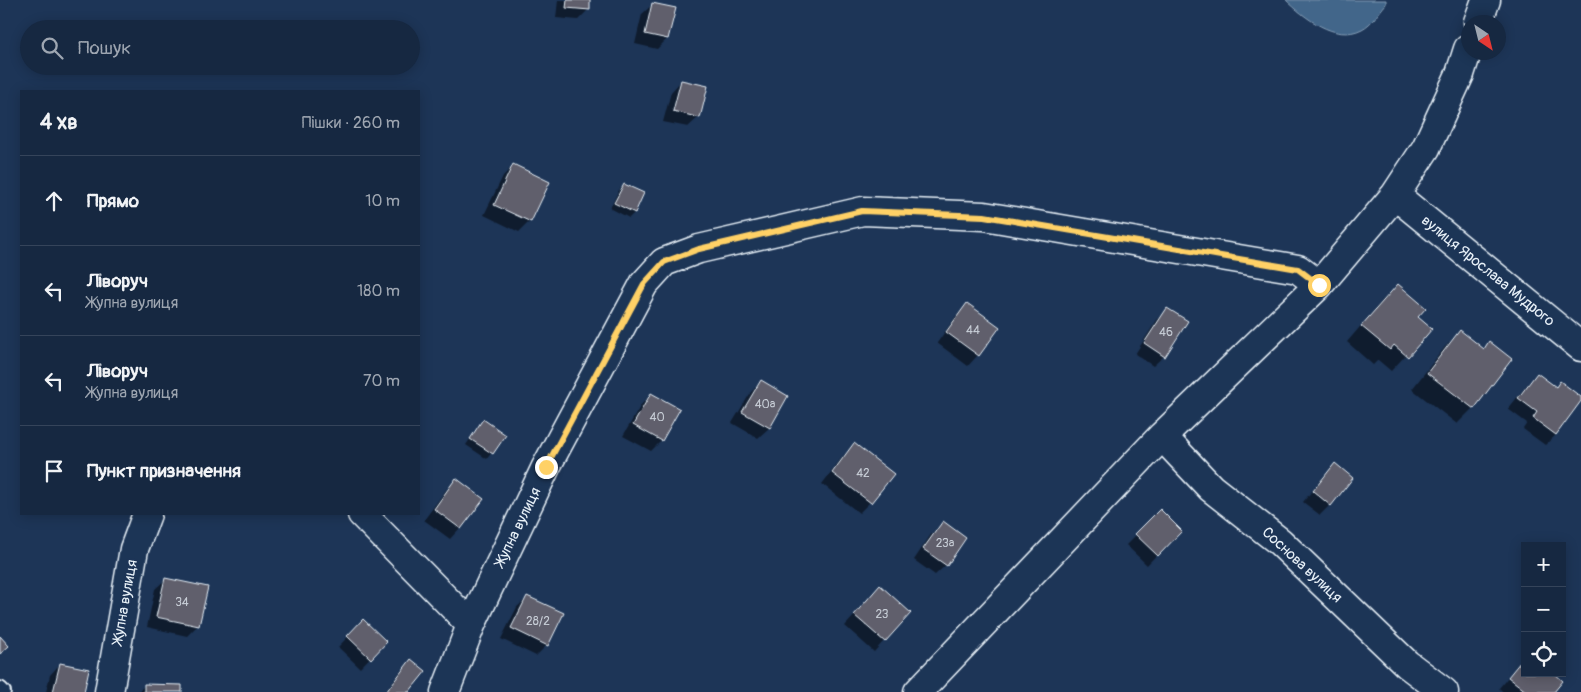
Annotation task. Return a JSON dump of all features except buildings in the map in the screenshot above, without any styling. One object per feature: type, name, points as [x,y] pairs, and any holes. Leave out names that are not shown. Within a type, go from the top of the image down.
[{"type":"street","points":[[1481,15],[1486,0]]},
{"type":"street","points":[[918,692],[1162,436],[1309,277],[1395,195],[1426,148],[1460,74],[1464,60]]},
{"type":"street","name":"вулиця Ярослава Мудрого","points":[[1395,195],[1581,347]]},
{"type":"street","name":"Жупна вулиця","points":[[445,692],[471,625],[546,467],[644,284],[664,262],[699,249],[862,211],[984,216],[1309,277]]},
{"type":"street","name":"Соснова вулиця","points":[[1162,436],[1211,488],[1280,542],[1407,664],[1444,692]]},
{"type":"street","name":"Жупна вулиця","points":[[109,692],[134,549],[147,515]]},
{"type":"street","points":[[363,515],[471,625]]},
{"type":"lane","points":[[0,689],[3,692]]},
{"type":"water","points":[[1286,0],[1386,0],[1386,4],[1366,27],[1352,32],[1341,33],[1321,26],[1311,20]]},
{"type":"route","points":[[546,467],[644,284],[664,262],[699,249],[862,211],[984,216],[1298,269],[1319,285]]}]
